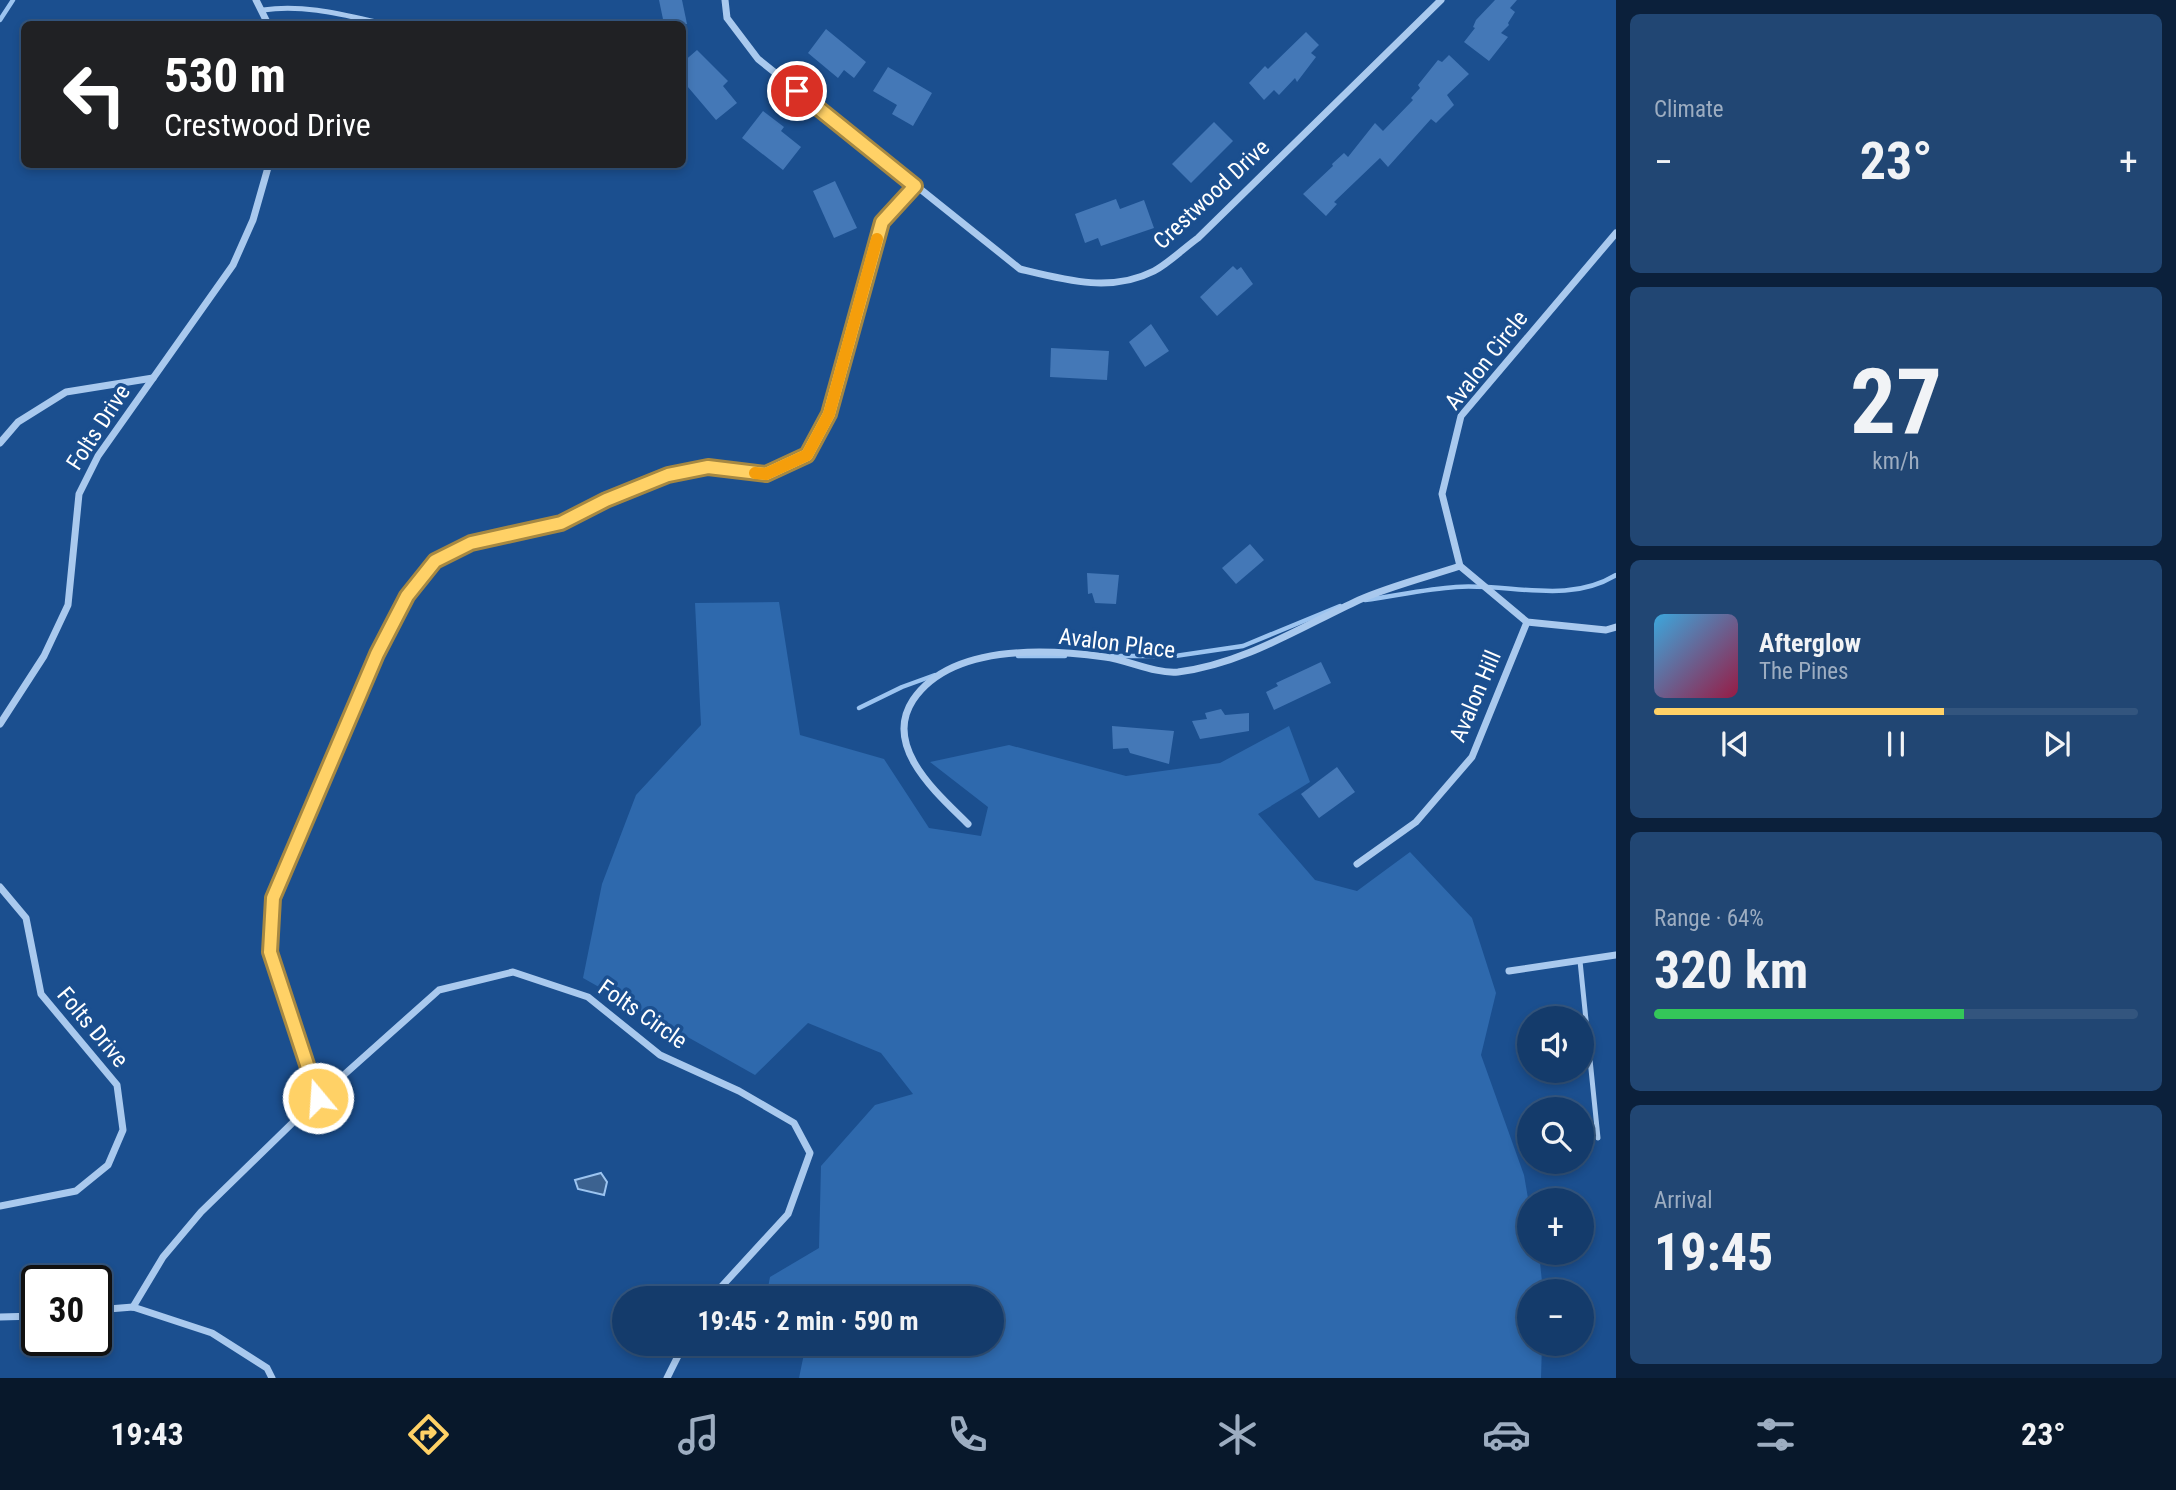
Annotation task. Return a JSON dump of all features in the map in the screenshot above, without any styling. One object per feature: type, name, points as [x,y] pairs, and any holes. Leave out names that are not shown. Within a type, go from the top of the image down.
[{"type":"street","points":[[256,0],[267,21]]},
{"type":"street","name":"Crestwood Drive","points":[[724,0],[727,18],[758,59],[1020,269],[1068,281],[1119,284],[1155,270],[1198,237],[1441,0]]},
{"type":"street","name":"Folts Drive","points":[[0,724],[44,656],[68,605],[79,494],[97,456],[233,265],[253,220],[268,168]]},
{"type":"street","points":[[318,1098],[270,952],[273,898],[377,654],[407,596],[435,561],[471,543],[561,523],[606,500],[668,475],[708,467],[766,474],[807,455],[829,414],[882,222],[915,186]]},
{"type":"street","name":"Avalon Circle","points":[[1460,566],[1442,494],[1461,416],[1616,233]]},
{"type":"street","points":[[0,443],[18,422],[66,392],[153,378]]},
{"type":"street","points":[[1460,566],[1527,622],[1606,630],[1616,627]]},
{"type":"street","name":"Avalon Place","points":[[968,824],[924,780],[909,751],[904,731],[907,709],[921,689],[947,670],[1011,652],[1105,657],[1176,672],[1260,650],[1362,599],[1460,566]]},
{"type":"street","name":"Avalon Hill","points":[[1357,864],[1416,822],[1472,757],[1527,622]]},
{"type":"street","name":"Folts Drive","points":[[0,887],[26,918],[41,994],[117,1085],[123,1130],[108,1166],[76,1191],[0,1206]]},
{"type":"street","points":[[1509,971],[1616,955]]},
{"type":"street","name":"Folts Circle","points":[[133,1307],[163,1256],[201,1212],[318,1098],[439,990],[513,972],[589,998],[660,1055],[738,1091],[794,1123],[810,1153],[788,1214],[722,1286]]},
{"type":"street","points":[[112,1309],[133,1307],[212,1333],[267,1368],[272,1378]]},
{"type":"street","points":[[0,1317],[21,1316]]},
{"type":"street","points":[[667,1378],[678,1356]]},
{"type":"lane","points":[[263,10],[284,7],[326,11],[371,21]]},
{"type":"lane","points":[[1580,961],[1598,1138]]},
{"type":"shaded area","points":[[779,602],[800,735],[884,759],[929,828],[981,836],[988,807],[930,762],[1009,745],[1126,776],[1220,763],[1289,726],[1310,782],[1258,814],[1315,880],[1357,891],[1410,852],[1472,918],[1496,993],[1481,1055],[1517,1155],[1517,1174],[1524,1174],[1526,1188],[1517,1188],[1517,1265],[1540,1265],[1542,1279],[1517,1279],[1517,1356],[1542,1356],[1541,1378],[799,1378],[804,1356],[1004,1356],[1004,1286],[768,1286],[770,1277],[819,1248],[821,1166],[875,1105],[913,1094],[881,1053],[808,1023],[755,1075],[583,978],[602,884],[636,795],[701,725],[695,603]]},
{"type":"shaded area","points":[[601,1173],[607,1182],[604,1195],[578,1189],[575,1180]]},
{"type":"building","points":[[659,0],[682,0],[687,24],[686,21],[663,21]]},
{"type":"building","points":[[1495,0],[1517,0],[1510,8],[1515,12],[1509,25],[1501,33],[1508,37],[1489,61],[1464,42],[1475,28],[1473,27],[1476,20]]},
{"type":"building","points":[[826,29],[866,62],[854,78],[844,70],[838,78],[808,53]]},
{"type":"building","points":[[1306,32],[1319,45],[1311,53],[1316,57],[1297,82],[1295,78],[1279,95],[1274,90],[1264,100],[1249,83],[1265,66],[1268,69]]},
{"type":"building","points":[[697,50],[728,81],[723,86],[737,103],[716,120],[686,85],[686,60]]},
{"type":"building","points":[[1449,55],[1469,74],[1447,95],[1454,105],[1436,123],[1431,119],[1388,167],[1380,158],[1334,202],[1337,204],[1326,216],[1303,194],[1344,153],[1348,157],[1375,123],[1383,131],[1413,100],[1411,98],[1420,88],[1418,85],[1438,60],[1442,62]]},
{"type":"building","points":[[888,67],[932,93],[913,126],[892,114],[897,105],[873,91]]},
{"type":"building","points":[[763,111],[784,127],[781,131],[801,147],[783,170],[742,138]]},
{"type":"building","points":[[1214,122],[1233,141],[1191,183],[1172,164]]},
{"type":"building","points":[[835,181],[857,228],[834,238],[813,191]]},
{"type":"building","points":[[1116,199],[1120,209],[1144,200],[1154,228],[1101,246],[1098,238],[1085,243],[1075,214]]},
{"type":"building","points":[[1233,266],[1237,270],[1241,267],[1253,284],[1217,316],[1200,297]]},
{"type":"building","points":[[1151,324],[1169,351],[1145,367],[1129,342]]},
{"type":"building","points":[[1051,348],[1109,351],[1107,380],[1050,377]]},
{"type":"building","points":[[1250,544],[1264,560],[1236,584],[1222,568]]},
{"type":"building","points":[[1087,573],[1119,575],[1116,604],[1095,603],[1092,593],[1088,594]]},
{"type":"building","points":[[1321,662],[1331,683],[1274,710],[1266,692],[1278,686],[1276,683]]},
{"type":"building","points":[[1221,709],[1225,715],[1249,713],[1249,731],[1200,739],[1192,721],[1207,719],[1205,713]]},
{"type":"building","points":[[1112,726],[1174,731],[1169,764],[1130,753],[1128,748],[1113,749]]},
{"type":"building","points":[[1337,767],[1355,792],[1319,818],[1301,794]]},
{"type":"waterway","points":[[0,20],[13,0]]},
{"type":"waterway","points":[[1365,600],[1456,587],[1558,591],[1597,584],[1616,575]]},
{"type":"waterway","points":[[1112,656],[1175,656],[1243,646],[1340,606]]},
{"type":"waterway","points":[[1018,656],[1065,656]]},
{"type":"waterway","points":[[859,708],[902,687],[935,675]]},
{"type":"slow traffic","points":[[755,473],[766,474],[807,455],[829,414],[877,239]]},
{"type":"route","points":[[318,1098],[270,952],[273,898],[377,654],[407,596],[435,561],[471,543],[561,523],[606,500],[668,475],[708,467],[766,474],[807,455],[829,414],[882,222],[915,186],[797,91]]}]
